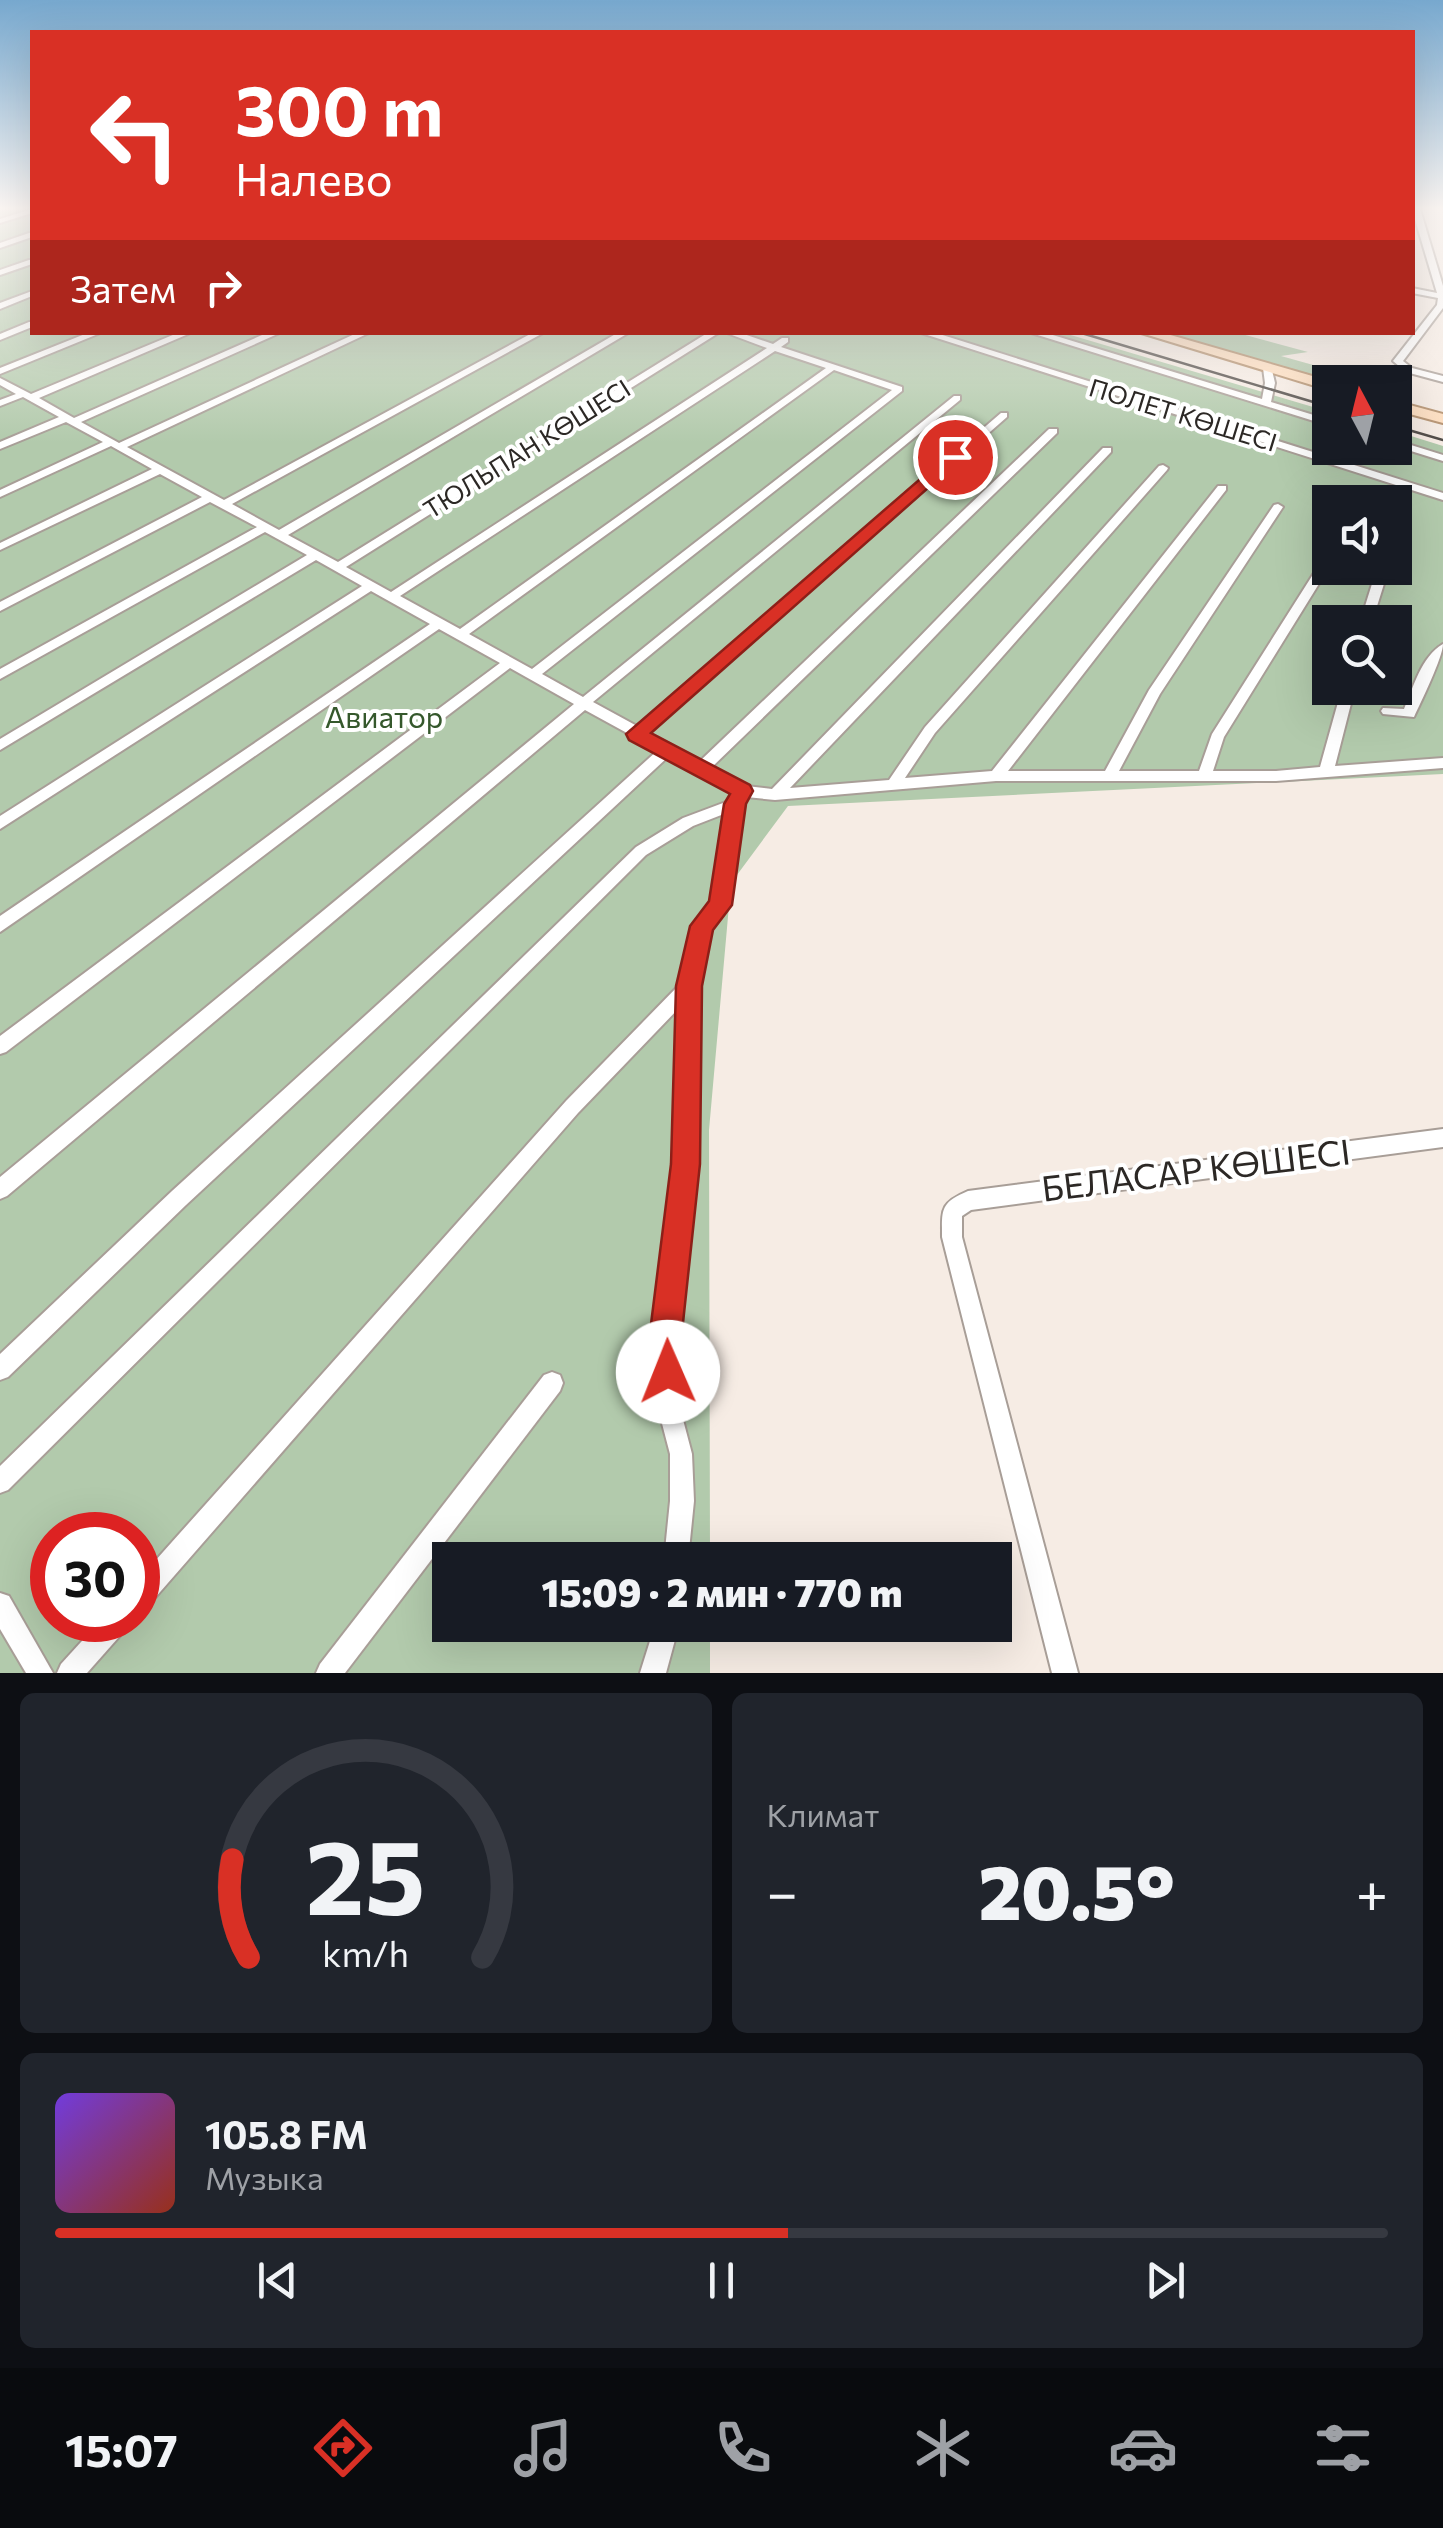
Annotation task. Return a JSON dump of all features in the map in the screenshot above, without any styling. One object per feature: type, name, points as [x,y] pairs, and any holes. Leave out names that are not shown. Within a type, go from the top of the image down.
[{"type":"main road","points":[[1154,335],[1312,381]]},
{"type":"main road","points":[[1412,410],[1440,418]]},
{"type":"street","points":[[1415,291],[1442,297],[1441,304],[1398,361],[1409,370],[1443,380]]},
{"type":"street","points":[[0,306],[30,294]]},
{"type":"street","points":[[0,337],[30,325]]},
{"type":"street","points":[[0,371],[91,335]]},
{"type":"street","points":[[0,403],[181,335]]},
{"type":"street","points":[[0,446],[271,335]]},
{"type":"street","points":[[0,494],[360,335]]},
{"type":"street","points":[[0,608],[535,335]]},
{"type":"street","points":[[279,535],[621,335]]},
{"type":"street","name":"ТЮЛЬПАН КӨШЕСІ","points":[[338,567],[711,335]]},
{"type":"street","points":[[532,676],[899,390],[833,368],[780,343],[742,335]]},
{"type":"street","name":"ПОЛЕТ КӨШЕСІ","points":[[931,335],[1443,497]]},
{"type":"street","points":[[1042,335],[1312,417]]},
{"type":"street","points":[[391,597],[780,343]]},
{"type":"street","points":[[460,635],[833,368]]},
{"type":"street","points":[[1266,402],[1268,368]]},
{"type":"street","points":[[0,381],[702,769],[739,798]]},
{"type":"street","points":[[0,1190],[957,398]]},
{"type":"street","points":[[636,734],[1004,414]]},
{"type":"street","points":[[702,769],[1053,431]]},
{"type":"street","points":[[1412,448],[1443,458]]},
{"type":"street","points":[[775,795],[1107,450]]},
{"type":"street","points":[[895,782],[930,730],[1163,468]]},
{"type":"street","points":[[0,547],[161,469]]},
{"type":"street","points":[[996,776],[1222,488]]},
{"type":"street","points":[[1108,776],[1154,692],[1278,508]]},
{"type":"street","points":[[0,675],[264,528]]},
{"type":"street","points":[[0,744],[316,555]]},
{"type":"street","points":[[1205,773],[1218,737],[1313,585]]},
{"type":"street","points":[[0,823],[371,586]]},
{"type":"street","points":[[0,926],[438,624]]},
{"type":"street","points":[[1388,710],[1409,714],[1429,664],[1443,648]]},
{"type":"street","points":[[0,1046],[508,663]]},
{"type":"street","points":[[1326,772],[1344,705]]},
{"type":"street","points":[[0,1369],[179,1198],[666,752]]},
{"type":"street","points":[[0,1482],[641,851],[688,822],[739,798],[895,782],[996,776],[1276,776],[1443,764]]},
{"type":"street","points":[[678,1542],[681,1454],[670,1412],[666,1332],[686,1164],[689,986],[702,926],[720,905],[739,798]]},
{"type":"street","points":[[160,1573],[572,1107],[689,986]]},
{"type":"street","name":"БЕЛАСАР КӨШЕСІ","points":[[1066,1673],[952,1237],[952,1210],[968,1200],[1443,1138]]},
{"type":"street","points":[[329,1673],[552,1384]]},
{"type":"street","points":[[0,1605],[40,1673]]},
{"type":"street","points":[[70,1673],[98,1642]]},
{"type":"street","points":[[652,1673],[662,1642]]},
{"type":"green space","name":"Авиатор","points":[[0,287],[30,287],[30,335],[1071,335],[1312,407],[1312,465],[1412,465],[1412,436],[1443,446],[1443,774],[788,806],[731,883],[709,1130],[710,1542],[432,1542],[432,1642],[710,1642],[710,1673],[0,1673]]},
{"type":"green space","points":[[1166,335],[1245,335],[1308,352],[1281,356],[1313,365],[1312,377]]},
{"type":"tram line","points":[[1088,335],[1312,402]]},
{"type":"tram line","points":[[1412,431],[1443,440]]},
{"type":"route","points":[[668,1372],[666,1332],[686,1164],[689,986],[702,926],[720,905],[735,804],[742,791],[636,734],[955,457]]}]
